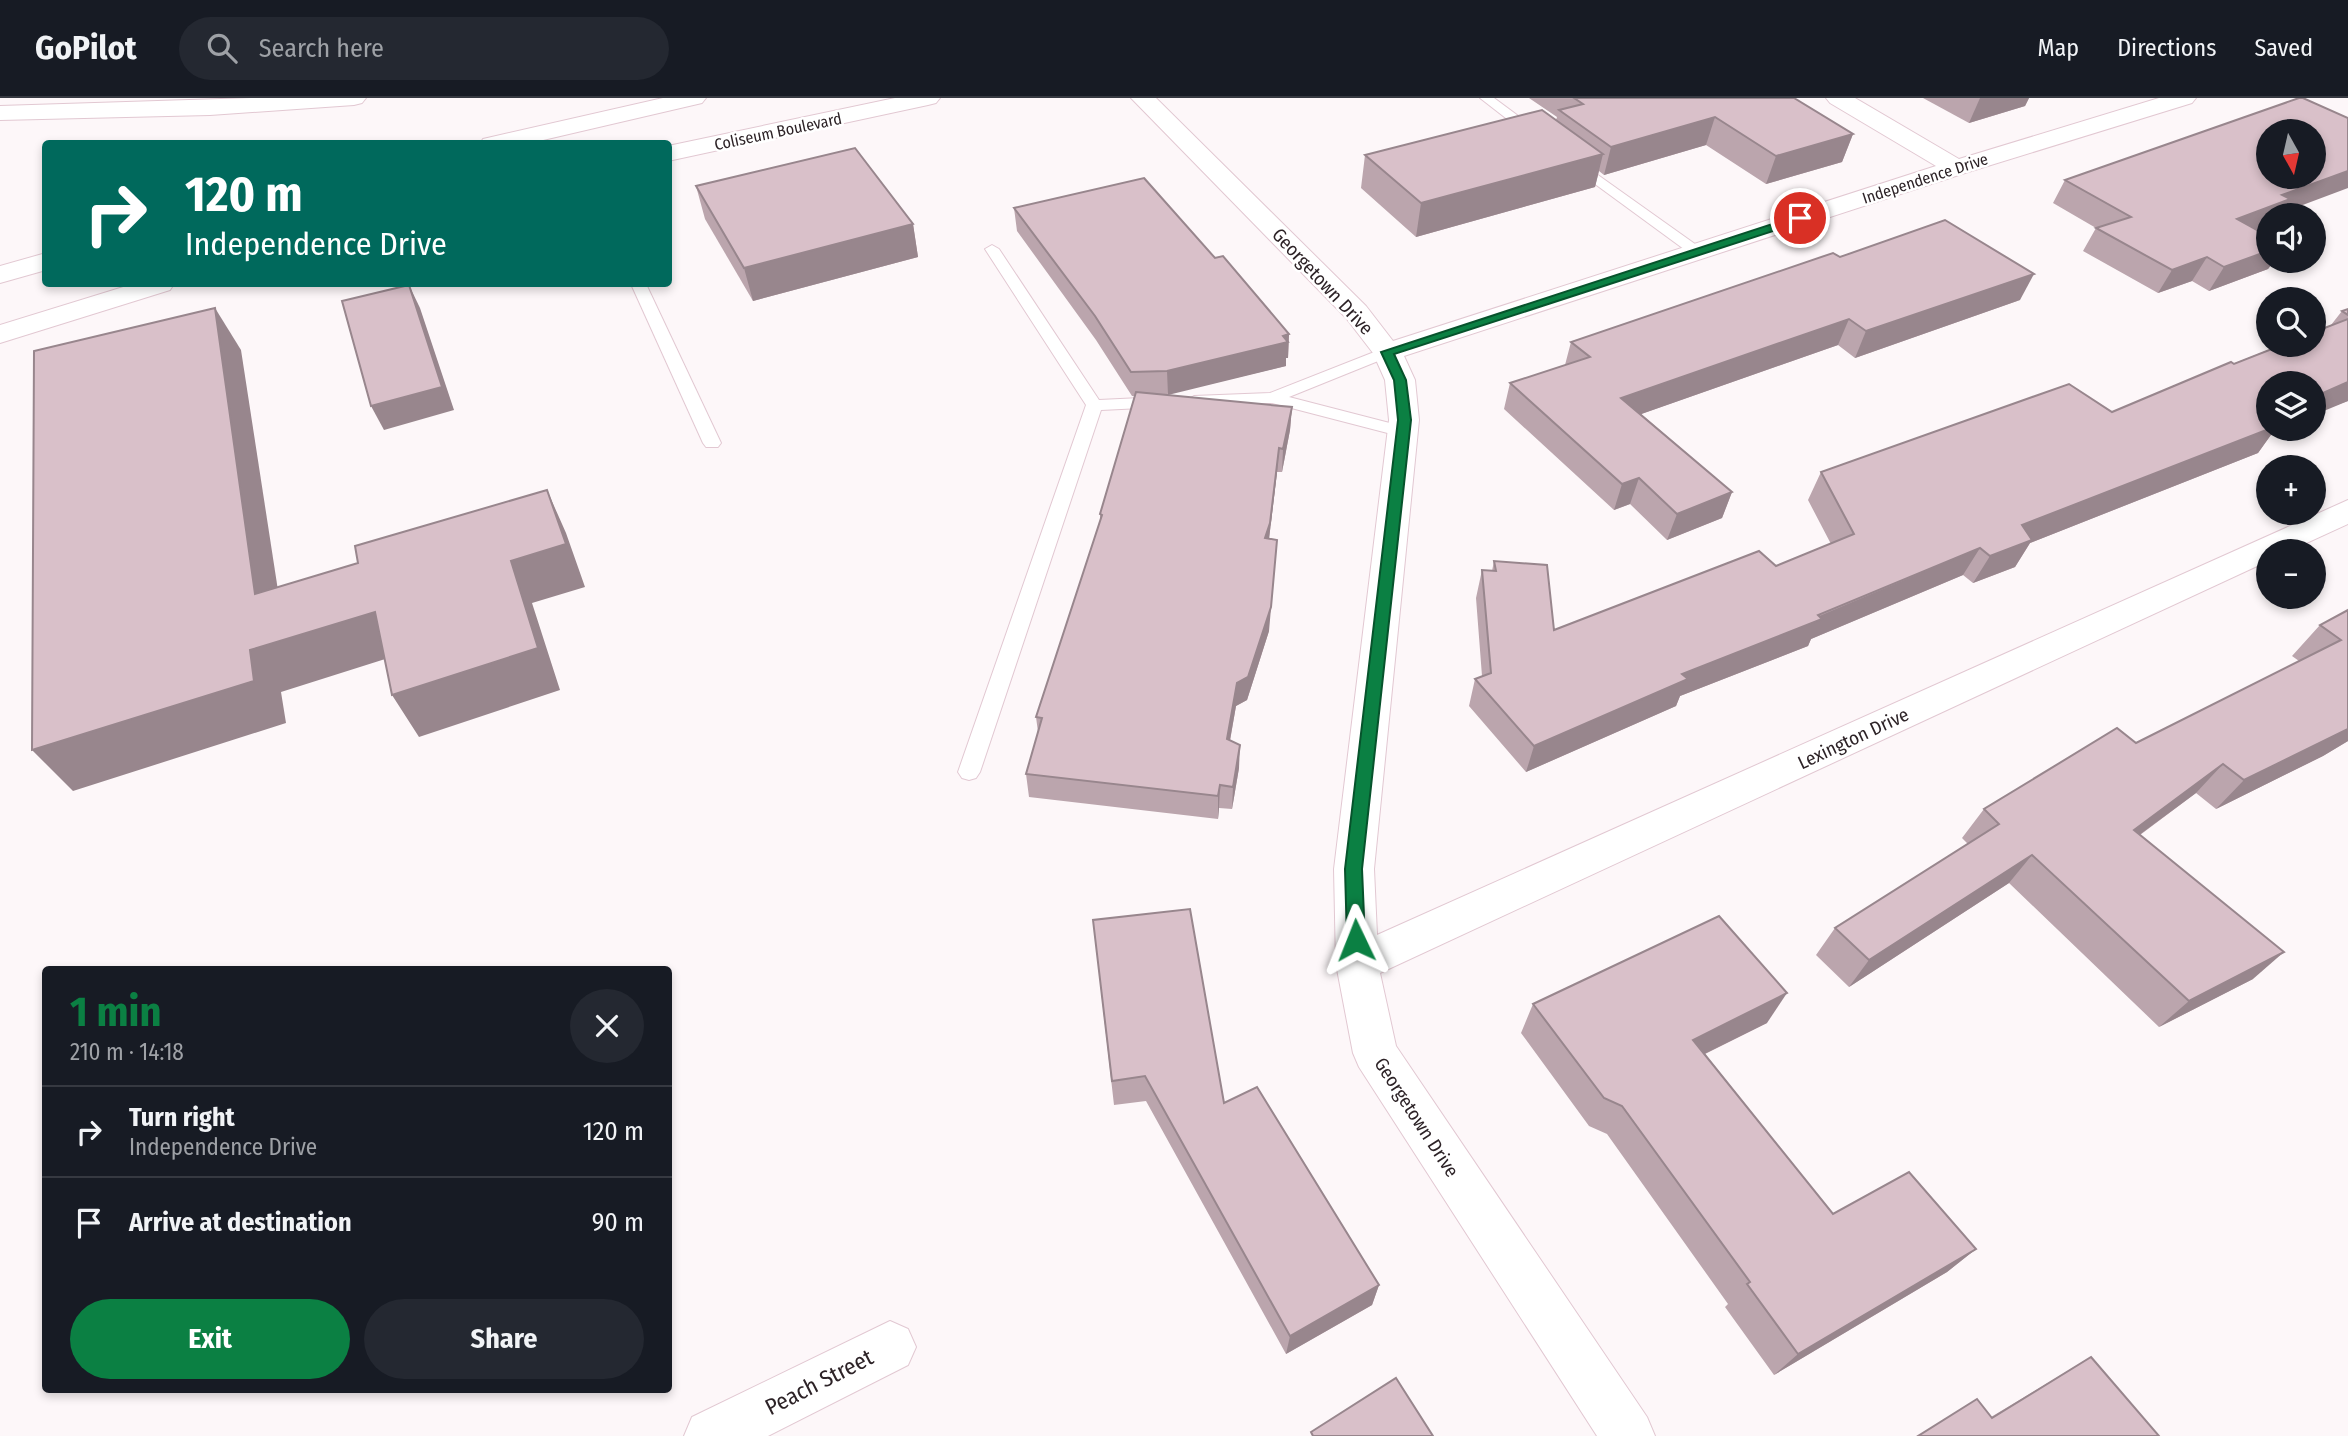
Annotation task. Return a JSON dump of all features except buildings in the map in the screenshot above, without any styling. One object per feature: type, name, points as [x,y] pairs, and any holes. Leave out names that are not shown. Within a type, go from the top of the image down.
[{"type":"main road","points":[[0,113],[197,109],[354,98]]},
{"type":"main road","points":[[489,140],[634,98]]},
{"type":"main road","points":[[510,140],[694,98]]},
{"type":"main road","name":"Coliseum Boulevard","points":[[672,153],[928,98]]},
{"type":"main road","name":"Georgetown Drive","points":[[1143,98],[1356,312],[1387,352],[1400,380],[1403,432],[1354,869],[1357,964],[1375,1054],[1628,1436]]},
{"type":"main road","points":[[1838,98],[1956,168]]},
{"type":"main road","name":"Independence Drive","points":[[1387,352],[1956,168],[2184,98]]},
{"type":"main road","points":[[0,275],[42,262]]},
{"type":"main road","points":[[0,334],[150,287]]},
{"type":"main road","name":"Lexington Drive","points":[[1357,964],[2348,511]]},
{"type":"main road","name":"Peach Street","points":[[711,1436],[890,1347]]},
{"type":"lane","points":[[1486,98],[1541,138]]},
{"type":"lane","points":[[1564,155],[1697,252]]},
{"type":"lane","points":[[992,249],[1094,405]]},
{"type":"lane","points":[[639,287],[712,443]]},
{"type":"lane","points":[[1272,398],[1387,352]]},
{"type":"lane","points":[[1094,405],[1272,398],[1403,432]]},
{"type":"lane","points":[[969,772],[1094,405]]},
{"type":"route","points":[[1356,940],[1354,869],[1404,420],[1400,380],[1387,352],[1800,218]]}]
